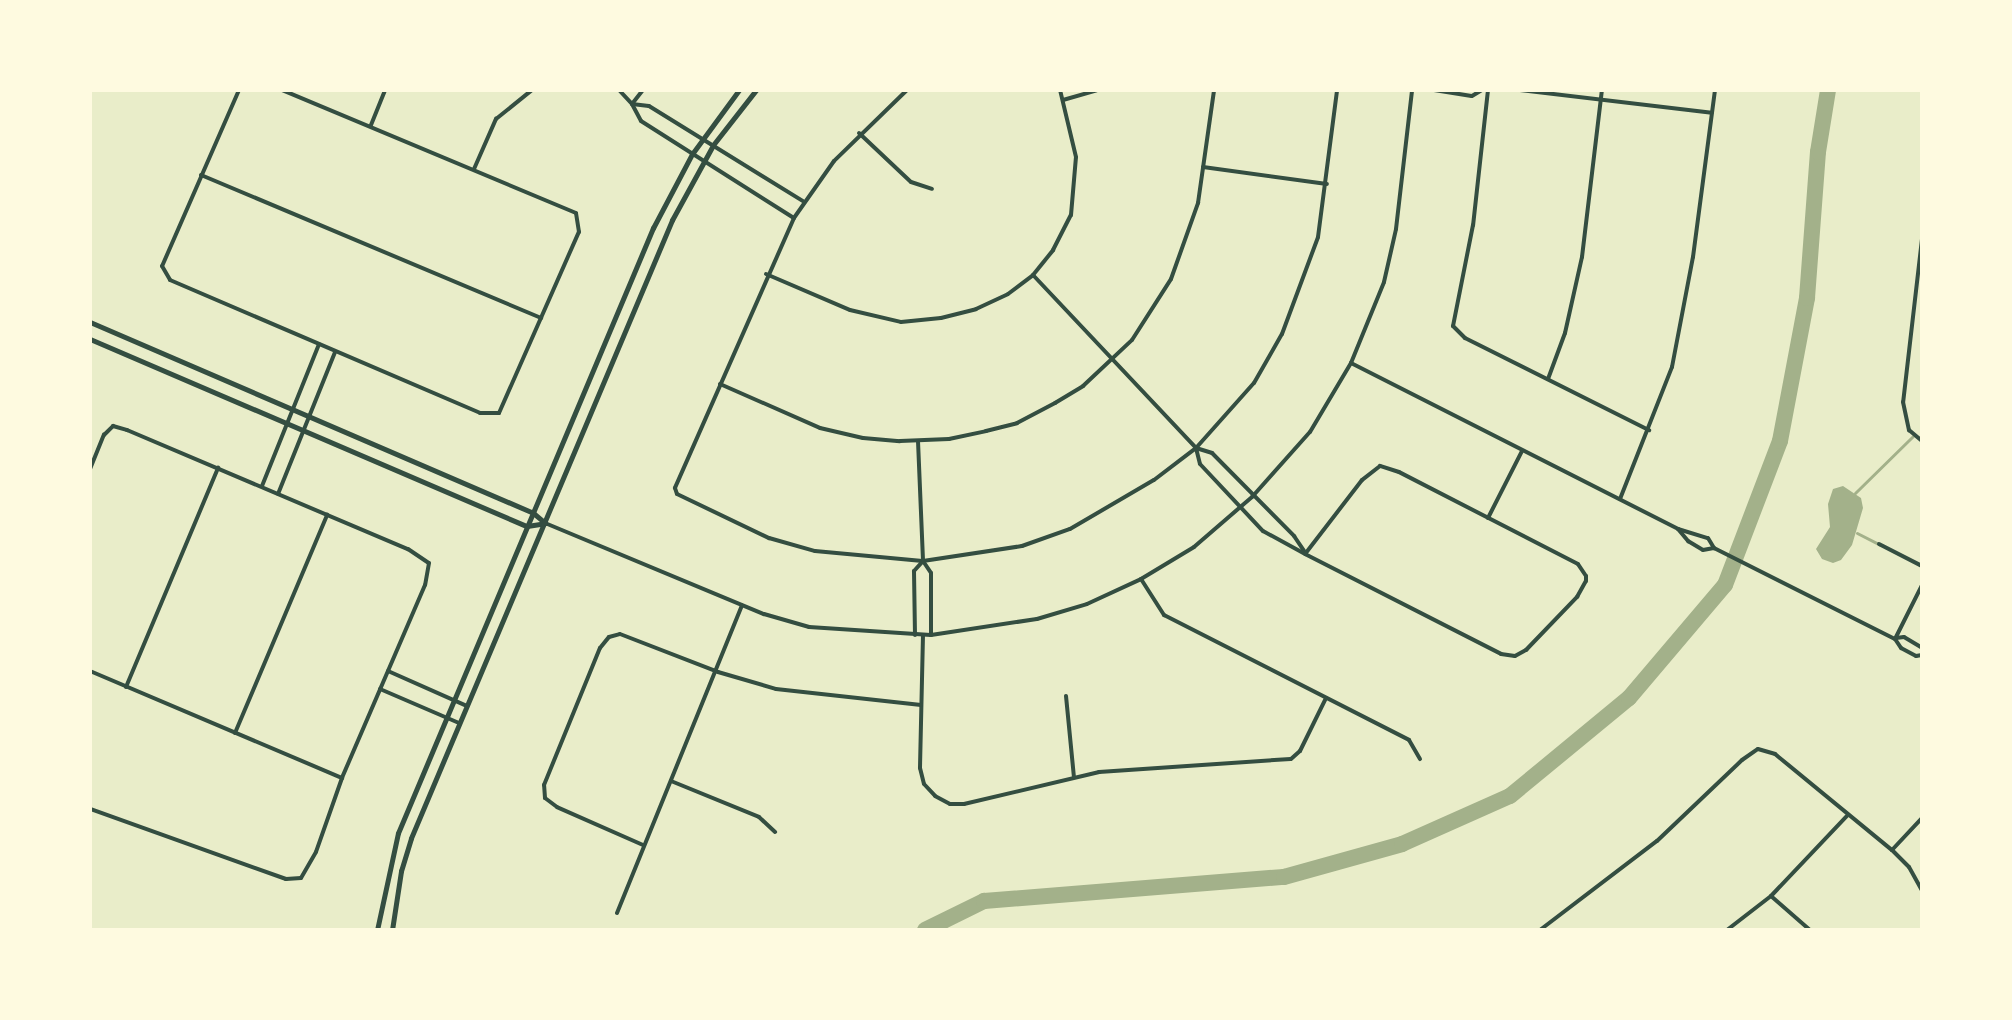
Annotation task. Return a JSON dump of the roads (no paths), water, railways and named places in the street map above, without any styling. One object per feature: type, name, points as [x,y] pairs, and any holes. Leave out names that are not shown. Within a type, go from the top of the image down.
[{"type":"street","points":[[239,90],[162,266],[170,280],[480,413],[499,413],[579,232],[576,213],[282,90]]},
{"type":"street","points":[[371,126],[385,90]]},
{"type":"street","points":[[474,169],[496,119],[532,90]]},
{"type":"street","points":[[619,90],[632,104],[641,121],[794,218]]},
{"type":"street","points":[[632,104],[643,90]]},
{"type":"street","points":[[377,930],[398,833],[653,228],[701,138],[739,90]]},
{"type":"street","points":[[392,930],[401,871],[411,838],[672,220],[713,145],[756,90]]},
{"type":"street","points":[[907,90],[859,133],[794,218],[766,274],[678,482],[677,494],[769,538],[815,551],[923,561],[1022,546],[1070,529],[1154,480],[1196,448],[1254,383],[1282,334],[1318,237],[1337,90]]},
{"type":"street","points":[[766,274],[850,310],[901,322],[941,318],[976,309],[1008,294],[1033,275],[1063,232],[1075,197],[1076,157],[1060,90]]},
{"type":"street","points":[[1063,100],[1097,90]]},
{"type":"street","points":[[720,384],[820,428],[863,438],[918,441],[949,439],[1017,423],[1083,386],[1132,340],[1171,279],[1198,203],[1214,90]]},
{"type":"street","points":[[90,322],[532,512],[545,523],[742,605],[809,627],[915,636],[1037,619],[1087,604],[1141,579],[1194,547],[1241,508],[1310,432],[1351,363],[1384,282],[1396,229],[1412,90]]},
{"type":"street","points":[[1434,90],[1472,96],[1485,90],[1473,225],[1453,326],[1465,338],[1649,430]]},
{"type":"street","points":[[1520,90],[1712,113]]},
{"type":"street","points":[[1548,379],[1565,333],[1579,270],[1602,90]]},
{"type":"street","points":[[1620,499],[1672,367],[1684,310],[1715,90]]},
{"type":"street","points":[[632,104],[649,106],[804,201]]},
{"type":"street","points":[[859,133],[911,182],[932,189]]},
{"type":"street","points":[[1203,167],[1327,184]]},
{"type":"street","points":[[201,175],[541,318]]},
{"type":"street","points":[[1922,239],[1903,402],[1909,430],[1922,441]]},
{"type":"street","points":[[1033,275],[1196,448],[1212,453],[1252,497],[1294,536],[1305,554]]},
{"type":"street","points":[[90,339],[527,526],[545,523]]},
{"type":"street","points":[[262,486],[319,344]]},
{"type":"street","points":[[278,494],[335,352]]},
{"type":"street","points":[[1351,363],[1678,529],[1708,538],[1717,549],[1895,639],[1901,648],[1916,656],[1922,655]]},
{"type":"street","points":[[90,469],[104,435],[113,426],[408,549],[429,563],[425,585],[342,778],[316,852],[301,878],[286,879],[90,809]]},
{"type":"street","points":[[918,441],[923,561],[931,573],[931,635]]},
{"type":"street","points":[[1196,448],[1200,464],[1263,531],[1305,554],[1510,656],[1526,650],[1577,597],[1586,576],[1578,564],[1399,472],[1380,466],[1362,480],[1305,554]]},
{"type":"street","points":[[1488,518],[1522,451]]},
{"type":"street","points":[[126,687],[218,468]]},
{"type":"street","points":[[235,733],[327,515]]},
{"type":"street","points":[[1678,529],[1688,541],[1703,550],[1717,549]]},
{"type":"street","points":[[1879,544],[1922,566]]},
{"type":"street","points":[[915,636],[914,571],[923,561]]},
{"type":"street","points":[[1141,579],[1164,615],[1409,740],[1420,759]]},
{"type":"street","points":[[1895,639],[1922,585]]},
{"type":"street","points":[[617,913],[718,672],[742,605]]},
{"type":"street","points":[[643,845],[557,807],[545,798],[544,785],[600,648],[609,637],[620,634],[718,672],[776,689],[921,705]]},
{"type":"street","points":[[923,635],[920,768],[924,784],[935,796],[950,804],[964,804],[1074,777],[1291,759],[1300,751],[1326,698]]},
{"type":"street","points":[[1895,639],[1904,637],[1922,648]]},
{"type":"street","points":[[90,671],[342,778]]},
{"type":"street","points":[[388,671],[467,706]]},
{"type":"street","points":[[380,689],[460,723]]},
{"type":"street","points":[[1066,696],[1074,777]]},
{"type":"street","points":[[1540,930],[1657,841],[1742,760],[1758,749],[1775,754],[1892,850],[1909,867],[1922,890]]},
{"type":"street","points":[[670,781],[759,817],[775,832]]},
{"type":"street","points":[[1727,930],[1771,896],[1847,816]]},
{"type":"street","points":[[1892,850],[1922,818]]},
{"type":"street","points":[[1771,896],[1810,930]]},
{"type":"waterway","points":[[925,930],[984,901],[1284,877],[1402,844],[1510,796],[1629,698],[1725,585],[1780,441],[1807,298],[1818,152],[1828,90]]},
{"type":"waterway","points":[[1855,493],[1913,436]]},
{"type":"waterway","points":[[1857,533],[1879,544]]}]
